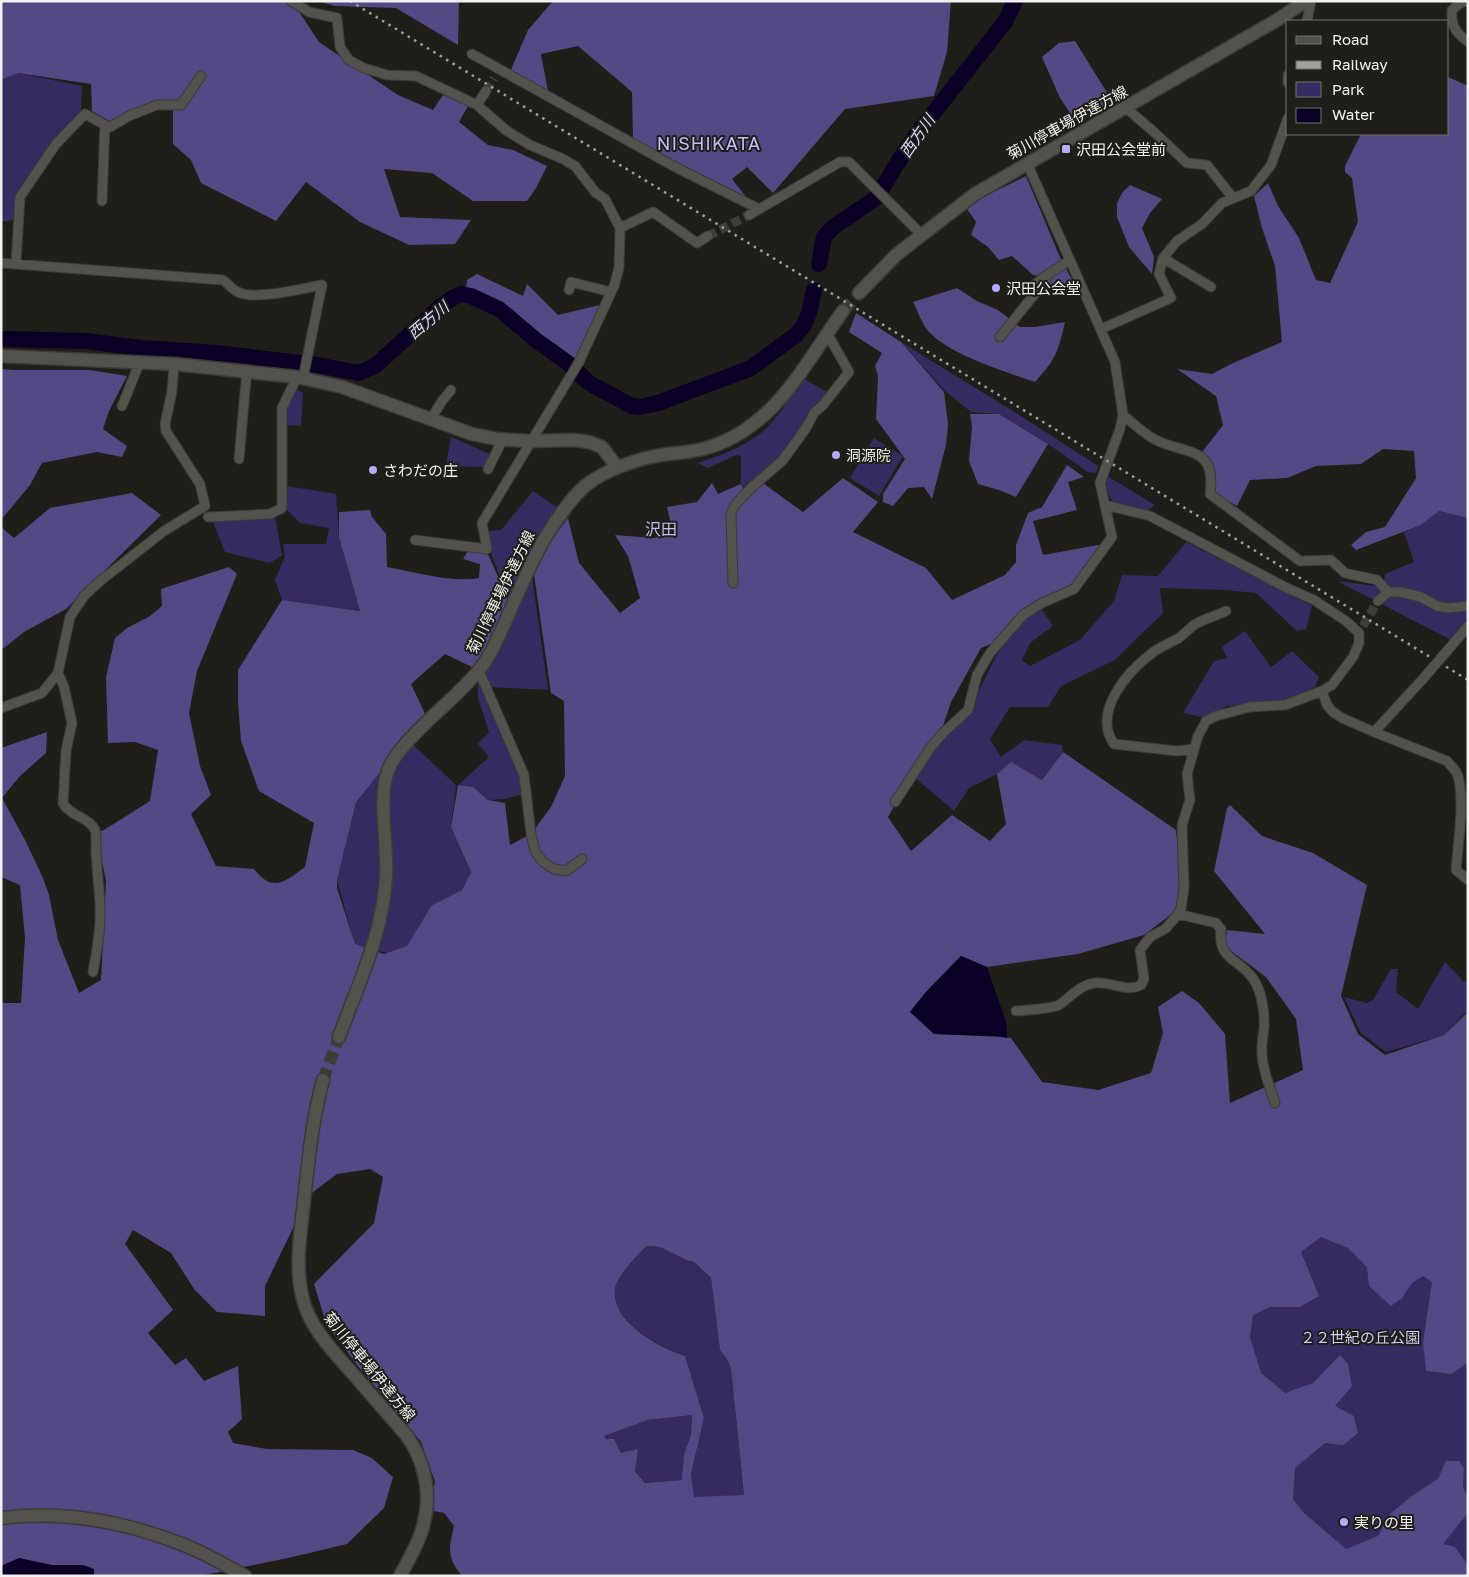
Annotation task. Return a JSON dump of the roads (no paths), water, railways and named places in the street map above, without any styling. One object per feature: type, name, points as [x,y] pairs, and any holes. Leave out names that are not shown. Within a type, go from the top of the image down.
[{"type":"main road","name":"菊川停車場伊達方線","points":[[859,293],[896,255],[974,194],[1126,108],[1277,20],[1306,1]]},
{"type":"main road","name":"菊川停車場伊達方線","points":[[339,1037],[381,918],[386,876],[384,799],[386,776],[394,760],[410,739],[467,686],[479,671],[496,643],[549,529],[586,486],[618,467],[651,457],[704,449],[735,436],[754,424],[780,401],[843,312]]},
{"type":"main road","points":[[1,356],[174,364],[247,370],[300,377],[342,387],[472,434],[531,441],[574,440],[589,442],[602,447],[618,467]]},
{"type":"main road","name":"菊川停車場伊達方線","points":[[323,1080],[315,1112],[311,1141],[299,1258],[300,1281],[309,1316],[329,1345],[407,1436],[417,1451],[426,1478],[426,1515],[420,1535],[400,1576]]},
{"type":"main road","points":[[1,1518],[36,1515],[62,1516],[98,1520],[127,1526],[186,1545],[246,1576]]},
{"type":"street","points":[[291,1],[309,12],[337,18],[340,47],[348,60],[364,68],[387,75],[416,76],[477,105],[507,131],[530,145],[575,166],[596,193],[605,199],[620,228],[619,268],[611,292],[579,362],[482,523],[486,548],[415,540]]},
{"type":"street","points":[[1307,20],[1312,1]]},
{"type":"street","points":[[1468,1],[1460,3],[1452,10],[1451,22],[1459,35],[1468,42]]},
{"type":"street","points":[[472,54],[676,168],[759,209]]},
{"type":"street","points":[[494,78],[499,70]]},
{"type":"street","points":[[16,264],[20,197],[56,144],[85,114],[110,128],[129,116],[158,105],[181,106],[201,76]]},
{"type":"street","points":[[477,105],[486,91]]},
{"type":"street","points":[[1126,108],[1187,163],[1207,166],[1233,198]]},
{"type":"street","points":[[1101,329],[1170,298],[1159,274],[1163,258],[1177,241],[1202,224],[1222,203],[1250,191],[1271,165],[1286,124]]},
{"type":"street","points":[[102,201],[105,125]]},
{"type":"street","points":[[749,215],[840,162],[849,162],[922,235]]},
{"type":"street","points":[[895,802],[931,748],[944,732],[968,710],[977,674],[990,653],[1023,615],[1042,603],[1074,589],[1112,537],[1100,483],[1123,416],[1115,362],[1027,163]]},
{"type":"street","points":[[620,228],[653,212],[697,243],[708,236]]},
{"type":"street","points":[[1163,258],[1211,287]]},
{"type":"street","points":[[1000,337],[1045,283],[1070,260]]},
{"type":"street","points":[[1,264],[223,280],[237,292],[247,294],[268,295],[322,285],[308,355],[300,377],[282,408],[282,508],[270,514],[208,517]]},
{"type":"street","points":[[569,290],[571,282],[611,292]]},
{"type":"street","points":[[1030,288],[1045,283]]},
{"type":"street","points":[[733,583],[731,514],[735,506],[751,488],[783,460],[806,428],[814,413],[850,372],[827,333]]},
{"type":"street","points":[[122,406],[140,362]]},
{"type":"street","points":[[1,708],[42,693],[58,673],[70,617],[79,603],[99,582],[164,531],[205,506],[200,484],[166,431],[165,424],[172,391],[174,364]]},
{"type":"street","points":[[238,459],[247,370]]},
{"type":"street","points":[[431,419],[451,390]]},
{"type":"street","points":[[1123,416],[1157,441],[1198,453],[1208,466],[1212,478],[1210,494],[1300,561],[1331,560],[1345,573],[1377,580],[1388,592]]},
{"type":"street","points":[[488,469],[503,439]]},
{"type":"street","points":[[1016,1011],[1057,1006],[1073,992],[1096,982],[1127,989],[1141,985],[1144,979],[1140,950],[1150,937],[1165,929],[1180,909],[1184,888],[1182,825],[1190,800],[1187,774],[1198,736],[1206,722],[1216,716],[1250,706],[1285,705],[1322,691],[1332,685],[1353,657],[1359,644],[1361,629],[1314,600],[1285,587],[1150,516],[1105,505]]},
{"type":"street","points":[[1378,601],[1388,592],[1400,592],[1421,597],[1437,606],[1448,608],[1468,606]]},
{"type":"street","points":[[1194,749],[1177,751],[1114,744],[1109,736],[1108,710],[1115,693],[1132,672],[1152,653],[1179,638],[1194,626],[1226,611]]},
{"type":"street","points":[[1374,732],[1468,626]]},
{"type":"street","points":[[479,671],[524,775],[531,834],[535,851],[543,862],[554,869],[566,871],[582,859]]},
{"type":"street","points":[[58,673],[64,687],[72,723],[66,751],[63,803],[66,808],[94,826],[96,833],[100,936],[93,972]]},
{"type":"street","points":[[1322,691],[1327,705],[1333,712],[1374,732],[1446,761],[1455,770],[1464,801],[1456,870],[1468,880]]},
{"type":"street","points":[[1178,914],[1216,923],[1221,929],[1220,942],[1224,952],[1254,980],[1260,993],[1263,1007],[1262,1053],[1265,1074],[1275,1102]]},
{"type":"water","points":[[961,956],[987,967],[1007,1025],[1007,1038],[934,1034],[910,1012],[926,992]]},
{"type":"water","points":[[19,1558],[52,1565],[83,1565],[94,1569],[94,1576],[1,1576],[1,1566]]},
{"type":"waterway","name":"西方川","points":[[819,264],[824,237],[832,228],[876,198],[923,126],[1005,22],[1015,1]]},
{"type":"waterway","name":"西方川","points":[[1,339],[86,341],[141,348],[217,353],[317,365],[359,373],[375,366],[441,306],[461,294],[471,296],[499,309],[537,341],[568,363],[589,383],[632,406],[640,407],[658,403],[751,368],[796,335],[804,325],[809,313],[814,290]]},
{"type":"tunnel","points":[[486,91],[494,78]]},
{"type":"tunnel","points":[[708,236],[749,215]]},
{"type":"tunnel","points":[[843,311],[859,293]]},
{"type":"tunnel","points":[[1363,626],[1378,601]]},
{"type":"tunnel","points":[[323,1080],[339,1037]]},
{"type":"railway","points":[[350,1],[1468,680]]},
{"type":"place","name":"沢田公会堂前","points":[[1066,149]]},
{"type":"place","name":"沢田公会堂","points":[[996,288]]},
{"type":"place","name":"洞源院","points":[[836,455]]},
{"type":"place","name":"さわだの庄","points":[[373,470]]},
{"type":"place","name":"実りの里","points":[[1344,1522]]},
{"type":"district","name":"NISHIKATA","points":[[709,143]]},
{"type":"district","name":"沢田","points":[[661,529]]},
{"type":"park label","name":"２２世紀の丘公園","points":[[1360,1337]]}]
